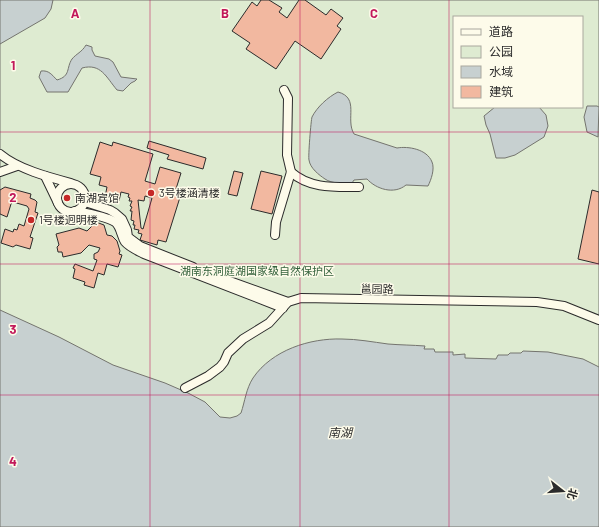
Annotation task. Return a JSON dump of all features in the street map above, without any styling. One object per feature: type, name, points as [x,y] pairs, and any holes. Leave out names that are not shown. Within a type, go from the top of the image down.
[{"type":"street","points":[[275,235],[276,222],[291,172],[287,155],[288,98],[284,90]]},
{"type":"street","points":[[0,154],[8,162],[17,166],[74,184],[82,188],[85,202],[79,210],[75,211]]},
{"type":"street","points":[[0,172],[17,166]]},
{"type":"street","points":[[291,172],[306,182],[317,185],[359,187]]},
{"type":"street","points":[[45,176],[60,205],[66,210],[90,214],[115,223],[120,228],[126,244],[144,254],[285,305]]},
{"type":"street","points":[[60,205],[57,196],[61,188],[64,185],[74,184]]},
{"type":"street","points":[[85,202],[105,208],[122,219],[127,230],[128,237],[140,246],[285,305]]},
{"type":"street","name":"邕园路","points":[[285,305],[301,298],[537,302],[564,306],[599,320]]},
{"type":"street","points":[[185,388],[208,376],[220,367],[228,353],[244,339],[269,323],[285,305]]},
{"type":"green space","name":"湖南东洞庭湖国家级自然保护区","points":[[0,0],[599,0],[599,527],[0,527]]},
{"type":"water","points":[[0,0],[53,0],[51,9],[45,18],[0,44]]},
{"type":"water","points":[[86,45],[92,47],[95,56],[109,59],[113,62],[121,77],[137,79],[123,91],[117,90],[99,69],[89,67],[82,68],[68,92],[47,92],[39,77],[41,71],[48,72],[57,80],[61,78],[68,71],[72,59]]},
{"type":"water","points":[[338,92],[345,95],[349,99],[351,122],[354,134],[397,148],[417,149],[422,151],[430,158],[433,165],[433,171],[428,186],[406,185],[396,190],[385,190],[375,186],[367,179],[354,180],[352,183],[331,182],[315,171],[311,166],[309,157],[312,117],[323,103]]},
{"type":"water","points":[[587,106],[599,107],[598,137],[587,132],[584,117]]},
{"type":"water","points":[[494,108],[540,108],[546,115],[548,126],[544,137],[515,155],[505,158],[496,158],[484,116]]},
{"type":"water","name":"南湖","points":[[0,310],[59,337],[113,365],[165,383],[188,393],[205,402],[220,417],[230,418],[241,413],[253,378],[270,360],[293,348],[317,341],[348,339],[388,344],[425,346],[424,349],[434,349],[435,352],[453,352],[453,355],[465,354],[465,358],[496,359],[498,355],[521,353],[523,351],[548,352],[583,359],[599,367],[599,527],[0,527]]},
{"type":"building","points":[[261,0],[269,0],[282,8],[279,12],[287,18],[299,0],[305,0],[326,15],[331,9],[343,18],[337,26],[341,29],[321,59],[295,41],[276,69],[246,49],[250,43],[232,31],[252,2],[257,6]]},
{"type":"building","points":[[149,141],[206,158],[203,169],[167,159],[169,155],[147,148]]},
{"type":"building","name":"3号楼涵清楼","points":[[100,142],[112,146],[113,142],[153,154],[145,181],[155,184],[160,167],[181,173],[175,192],[181,194],[166,242],[158,240],[157,245],[140,240],[142,234],[138,233],[139,230],[134,229],[134,221],[131,220],[132,211],[130,211],[132,207],[130,206],[132,201],[129,201],[129,194],[121,192],[119,201],[105,197],[107,187],[99,185],[101,177],[90,174]],"holes":[[[145,196],[152,198],[143,229],[141,228],[138,200],[144,201]]]},
{"type":"building","points":[[234,171],[243,173],[237,196],[228,194]]},
{"type":"building","points":[[261,171],[282,176],[272,214],[251,209]]},
{"type":"building","name":"1号楼迥明楼","points":[[5,187],[31,194],[30,198],[37,202],[35,212],[38,213],[30,237],[33,238],[30,249],[16,245],[13,247],[1,243],[5,229],[13,232],[14,229],[17,230],[19,224],[24,226],[29,209],[27,206],[13,202],[7,217],[0,214],[0,190]]},
{"type":"building","points":[[592,190],[599,192],[599,264],[578,259]]},
{"type":"building","points":[[96,222],[104,225],[107,235],[112,236],[117,241],[120,251],[119,254],[122,255],[118,267],[107,264],[104,275],[98,273],[94,288],[84,285],[85,282],[73,278],[75,269],[73,268],[75,264],[93,271],[97,260],[94,259],[94,254],[98,252],[100,248],[89,245],[81,253],[63,257],[62,252],[58,252],[57,247],[59,245],[56,234],[79,228],[87,231]]},
{"type":"place","name":"3号楼涵清楼","points":[[151,193]]},
{"type":"place","name":"南湖宾馆","points":[[67,198]]},
{"type":"place","name":"1号楼迥明楼","points":[[31,220]]}]
